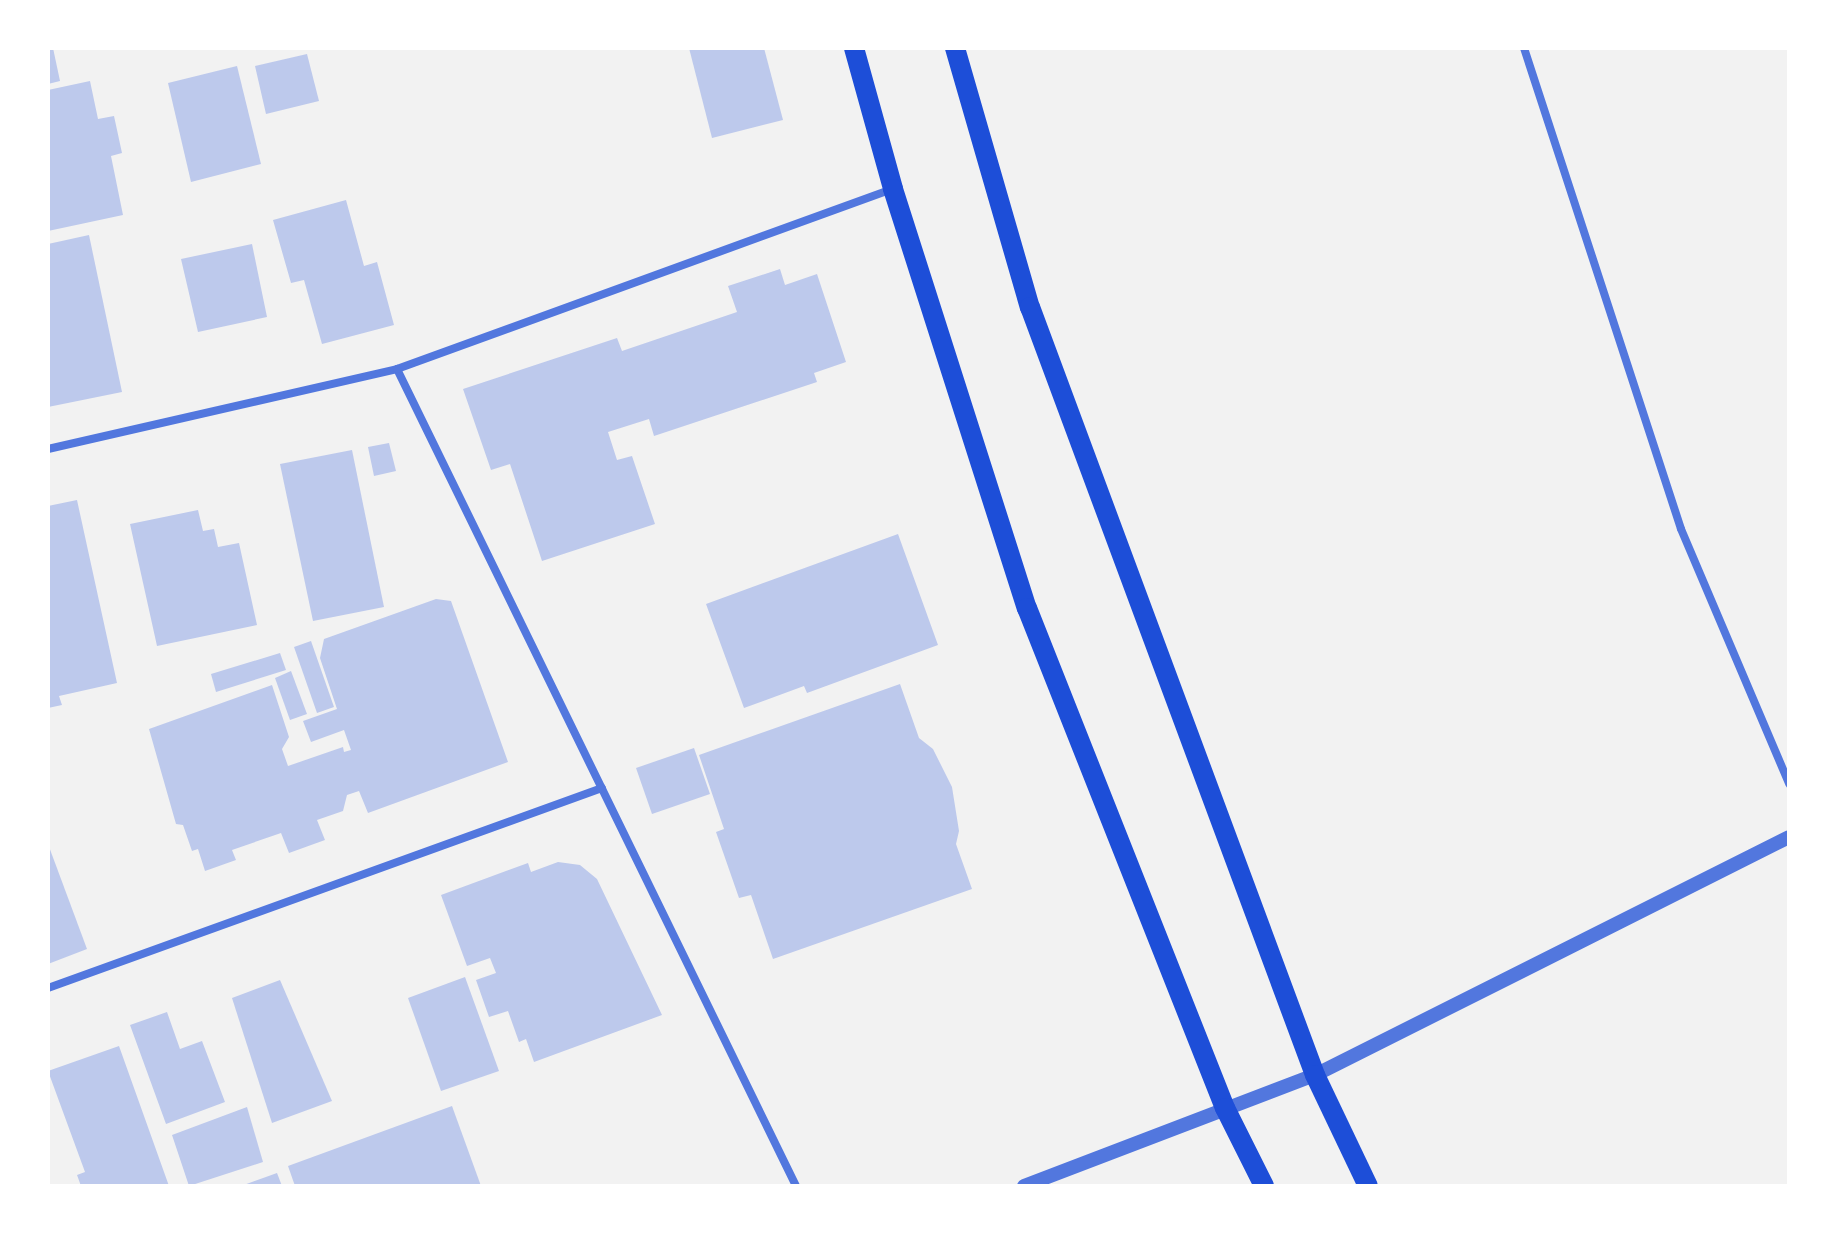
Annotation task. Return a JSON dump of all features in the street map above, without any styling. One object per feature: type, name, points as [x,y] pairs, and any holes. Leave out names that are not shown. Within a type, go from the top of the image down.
[{"type":"main road","points":[[854,48],[893,189],[1027,608],[1225,1108],[1264,1186]]},
{"type":"main road","points":[[955,48],[1030,307],[1315,1075],[1368,1186]]},
{"type":"street","points":[[1524,48],[1681,529],[1789,784]]},
{"type":"street","points":[[48,449],[397,369],[893,189]]},
{"type":"street","points":[[397,369],[796,1186]]},
{"type":"street","points":[[48,988],[602,788]]},
{"type":"street","points":[[1024,1186],[1315,1075],[1789,837]]},
{"type":"building","points":[[48,48],[53,48],[60,81],[48,84]]},
{"type":"building","points":[[689,48],[764,48],[783,120],[712,138]]},
{"type":"building","points":[[307,54],[319,101],[266,114],[255,66]]},
{"type":"building","points":[[237,66],[261,164],[191,182],[168,83]]},
{"type":"building","points":[[90,81],[98,119],[114,116],[122,153],[111,156],[123,215],[48,231],[48,90]]},
{"type":"building","points":[[346,200],[364,266],[377,262],[394,325],[322,344],[304,280],[291,283],[273,220]]},
{"type":"building","points":[[89,235],[122,392],[48,407],[48,244]]},
{"type":"building","points":[[252,244],[267,317],[198,332],[181,259]]},
{"type":"building","points":[[780,269],[785,285],[817,274],[846,362],[814,373],[817,382],[654,436],[649,419],[608,432],[617,460],[632,456],[655,524],[542,561],[510,464],[491,470],[463,389],[617,338],[622,351],[737,312],[728,286]]},
{"type":"building","points":[[389,443],[396,471],[374,476],[368,447]]},
{"type":"building","points":[[352,450],[384,607],[313,621],[280,464]]},
{"type":"building","points":[[77,500],[117,683],[59,696],[62,705],[48,708],[48,506]]},
{"type":"building","points":[[198,510],[203,531],[214,529],[218,547],[239,543],[257,625],[157,646],[130,524]]},
{"type":"building","points":[[898,534],[938,645],[807,693],[804,686],[744,708],[706,604]]},
{"type":"building","points":[[436,599],[451,601],[508,762],[368,813],[359,791],[347,795],[343,811],[317,820],[325,840],[289,853],[281,833],[232,850],[236,860],[205,871],[198,849],[192,851],[183,825],[176,824],[149,729],[272,685],[289,737],[282,749],[288,766],[343,747],[344,752],[351,750],[344,730],[311,742],[303,721],[337,709],[320,658],[324,639]]},
{"type":"building","points":[[311,641],[334,707],[317,713],[294,647]]},
{"type":"building","points":[[280,653],[286,670],[216,692],[211,674]]},
{"type":"building","points":[[291,671],[307,714],[290,720],[275,678]]},
{"type":"building","points":[[900,684],[919,738],[933,749],[952,787],[959,831],[956,844],[972,889],[773,959],[751,895],[739,898],[716,832],[724,829],[699,755]]},
{"type":"building","points":[[694,748],[710,794],[652,814],[636,768]]},
{"type":"building","points":[[48,844],[87,949],[48,964]]},
{"type":"building","points":[[558,862],[580,865],[597,879],[662,1015],[534,1062],[526,1039],[519,1042],[508,1011],[489,1017],[476,980],[496,973],[490,958],[467,966],[441,895],[528,863],[531,872]]},
{"type":"building","points":[[465,977],[499,1071],[441,1091],[408,998]]},
{"type":"building","points":[[280,980],[332,1101],[272,1123],[232,998]]},
{"type":"building","points":[[167,1012],[180,1049],[202,1041],[225,1102],[166,1124],[130,1025]]},
{"type":"building","points":[[119,1046],[169,1186],[81,1186],[77,1175],[85,1172],[48,1071]]},
{"type":"building","points":[[452,1106],[481,1186],[295,1186],[288,1166]]},
{"type":"building","points":[[247,1107],[263,1162],[189,1186],[172,1135]]},
{"type":"building","points":[[277,1173],[282,1186],[241,1186]]}]
